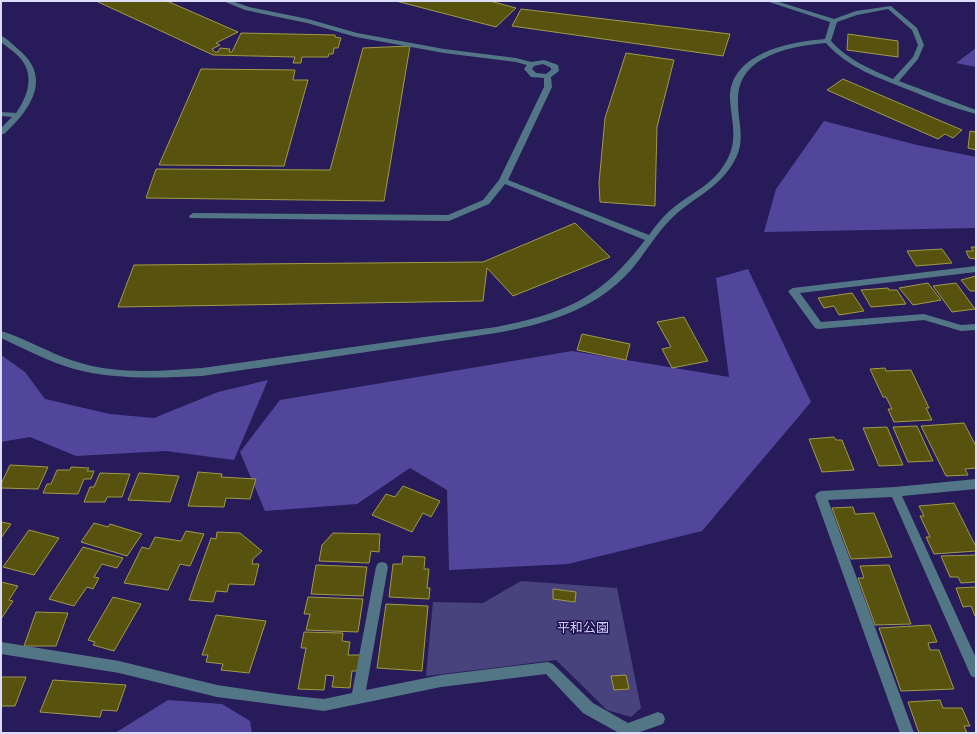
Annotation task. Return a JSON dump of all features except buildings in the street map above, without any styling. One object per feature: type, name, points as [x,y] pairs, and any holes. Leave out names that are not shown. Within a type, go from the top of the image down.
[{"type":"street","points":[[226,1],[247,9],[308,21],[356,35],[444,51],[516,60],[531,64],[544,62],[555,67],[555,71],[547,76],[531,74],[528,69],[531,64]]},
{"type":"street","points":[[769,1],[834,21],[856,13],[889,7],[915,29],[921,45],[916,58],[894,82]]},
{"type":"street","points":[[828,41],[830,30],[834,21]]},
{"type":"street","points":[[1,38],[24,58],[31,70],[33,82],[29,98],[19,115],[1,132]]},
{"type":"street","points":[[828,41],[839,54],[854,63],[894,82],[954,106],[976,112]]},
{"type":"street","points":[[1,334],[58,360],[92,369],[123,373],[162,375],[202,372],[496,330],[530,324],[555,316],[581,305],[602,292],[622,275],[649,238],[670,215],[716,183],[729,165],[738,144],[738,125],[734,97],[736,82],[745,69],[760,58],[776,50],[800,44],[828,41]]},
{"type":"street","points":[[193,216],[449,218],[486,202],[504,181],[548,87],[547,76]]},
{"type":"street","points":[[1,114],[19,115]]},
{"type":"street","points":[[504,181],[649,238]]},
{"type":"street","points":[[976,269],[793,291],[818,326],[924,317],[961,328],[976,327]]},
{"type":"street","points":[[907,733],[821,496],[895,492],[976,484]]},
{"type":"street","points":[[895,492],[976,672]]},
{"type":"street","points":[[358,698],[382,567]]},
{"type":"street","points":[[1,648],[119,667],[217,691],[324,705],[441,681],[548,668],[588,708],[627,730],[658,719]]},
{"type":"green space","name":"平和公園","points":[[521,581],[617,588],[641,708],[631,717],[607,710],[556,660],[426,676],[433,602],[483,603]]},
{"type":"shaded area","points":[[976,48],[976,67],[956,63]]},
{"type":"shaded area","points":[[824,121],[917,145],[976,157],[976,228],[764,232],[776,189]]},
{"type":"shaded area","points":[[748,269],[811,402],[702,531],[568,564],[449,570],[447,490],[410,468],[357,504],[265,511],[240,452],[280,400],[572,351],[729,377],[716,278]]},
{"type":"shaded area","points":[[1,355],[25,372],[45,399],[110,414],[154,418],[218,392],[268,380],[234,460],[166,451],[76,456],[30,437],[1,442]]},
{"type":"shaded area","points":[[168,700],[222,704],[250,721],[252,733],[115,733]]}]
